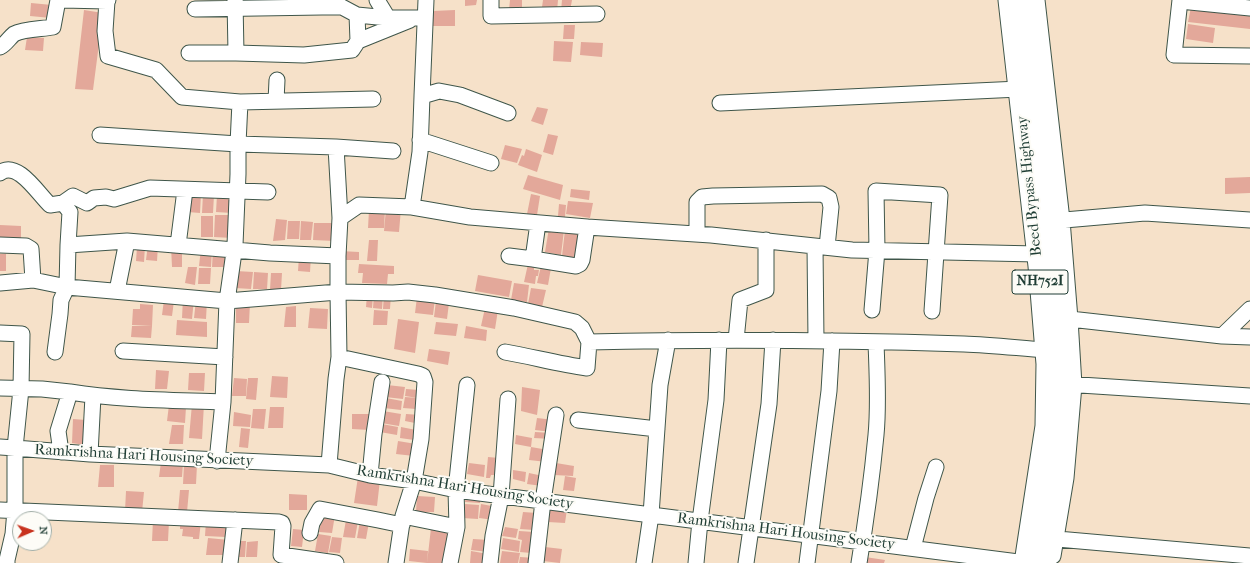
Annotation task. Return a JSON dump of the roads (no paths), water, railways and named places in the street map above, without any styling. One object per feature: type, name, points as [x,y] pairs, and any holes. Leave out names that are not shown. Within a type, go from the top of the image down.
[{"type":"highway","name":"Beed Bypass Highway","points":[[1009,0],[1015,90],[1034,254],[1042,350],[1047,364],[1046,426],[1023,563]]},
{"type":"highway","name":"Beed Bypass Highway","points":[[1026,0],[1056,221],[1064,318],[1063,367],[1068,384],[1055,472],[1050,539],[1041,563]]},
{"type":"street","points":[[0,46],[5,44],[9,38],[16,33],[53,27],[58,0]]},
{"type":"street","points":[[62,0],[107,1],[105,31],[108,56],[156,70],[182,97],[240,102],[373,98]]},
{"type":"street","points":[[377,0],[388,18]]},
{"type":"street","points":[[412,207],[420,152],[422,96],[420,18],[426,0]]},
{"type":"street","points":[[491,0],[491,16],[597,14]]},
{"type":"street","points":[[720,103],[1015,90],[1002,0]]},
{"type":"street","points":[[1037,0],[1056,221],[1145,213],[1250,220]]},
{"type":"street","points":[[1250,8],[1180,1],[1174,55],[1250,56]]},
{"type":"street","points":[[195,9],[235,4],[342,7],[357,15],[388,18],[420,18]]},
{"type":"street","points":[[235,4],[236,53]]},
{"type":"street","points":[[189,53],[304,55],[352,50],[358,41],[357,15]]},
{"type":"street","points":[[358,41],[420,18]]},
{"type":"street","points":[[276,101],[277,80]]},
{"type":"street","points":[[422,96],[439,91],[460,95],[508,113]]},
{"type":"street","points":[[217,460],[223,402],[227,301],[235,250],[240,102]]},
{"type":"street","points":[[100,135],[238,144],[336,147],[393,151]]},
{"type":"street","points":[[420,140],[491,163]]},
{"type":"street","points":[[329,466],[339,357],[338,256],[340,218],[336,147]]},
{"type":"street","points":[[0,173],[11,169],[18,172],[33,185],[50,205],[63,203],[73,196],[87,203],[94,198],[106,197],[114,199],[150,188],[268,192]]},
{"type":"street","points":[[178,245],[185,190]]},
{"type":"street","points":[[872,310],[877,250],[876,191],[940,195],[932,311]]},
{"type":"street","points":[[698,234],[697,202],[702,197],[822,194],[829,198],[831,207],[821,246],[816,341]]},
{"type":"street","points":[[55,352],[61,300],[67,287],[70,212],[63,203]]},
{"type":"street","points":[[340,218],[359,205],[412,207],[470,217],[587,227],[698,234],[852,250],[1034,254]]},
{"type":"street","points":[[532,259],[538,223]]},
{"type":"street","points":[[509,256],[576,266],[580,264],[582,260],[587,227]]},
{"type":"street","points":[[736,340],[740,300],[766,290],[766,240]]},
{"type":"street","points":[[68,245],[127,241],[235,250],[338,256]]},
{"type":"street","points":[[117,291],[127,241]]},
{"type":"street","points":[[0,245],[26,246],[31,249],[33,280]]},
{"type":"street","points":[[0,283],[33,280],[67,287],[227,301],[338,292],[408,292],[514,308],[575,322],[582,328],[589,342],[587,368],[558,364],[533,357],[505,352]]},
{"type":"street","points":[[1222,336],[1250,309]]},
{"type":"street","points":[[1064,318],[1222,336],[1250,337]]},
{"type":"street","name":"Ramkrishna Hari Housing Society","points":[[0,334],[22,334],[21,389],[15,448],[90,454],[329,466],[370,475],[414,481],[456,490],[1023,563]]},
{"type":"street","points":[[589,342],[668,340],[832,341],[965,344],[1042,350]]},
{"type":"street","points":[[644,563],[651,515],[660,385],[668,340]]},
{"type":"street","points":[[696,563],[716,400],[719,340]]},
{"type":"street","points":[[746,563],[769,404],[773,340]]},
{"type":"street","points":[[806,563],[830,391],[832,341]]},
{"type":"street","points":[[859,563],[876,434],[876,342]]},
{"type":"street","points":[[123,351],[225,357]]},
{"type":"street","points":[[339,357],[418,374],[423,376],[425,382],[421,439],[414,481],[403,521],[396,563]]},
{"type":"street","points":[[370,475],[374,434],[382,382]]},
{"type":"street","points":[[1068,384],[1250,396]]},
{"type":"street","points":[[450,563],[457,527],[456,490],[467,385]]},
{"type":"street","points":[[0,388],[42,389],[93,396],[165,401],[223,402]]},
{"type":"street","points":[[61,452],[58,431],[70,392]]},
{"type":"street","points":[[90,454],[93,396]]},
{"type":"street","points":[[490,563],[493,536],[501,496],[508,400]]},
{"type":"street","points":[[536,563],[543,501],[556,415]]},
{"type":"street","points":[[578,420],[657,429]]},
{"type":"street","points":[[0,447],[15,448],[15,510],[13,534],[5,558]]},
{"type":"street","points":[[913,548],[936,467]]},
{"type":"street","points":[[310,533],[312,522],[320,509],[378,520],[403,521],[457,527]]},
{"type":"street","points":[[0,510],[282,523],[280,559],[336,563]]},
{"type":"street","points":[[230,563],[235,520]]},
{"type":"street","points":[[1052,563],[1050,539],[1209,558],[1250,556]]}]
